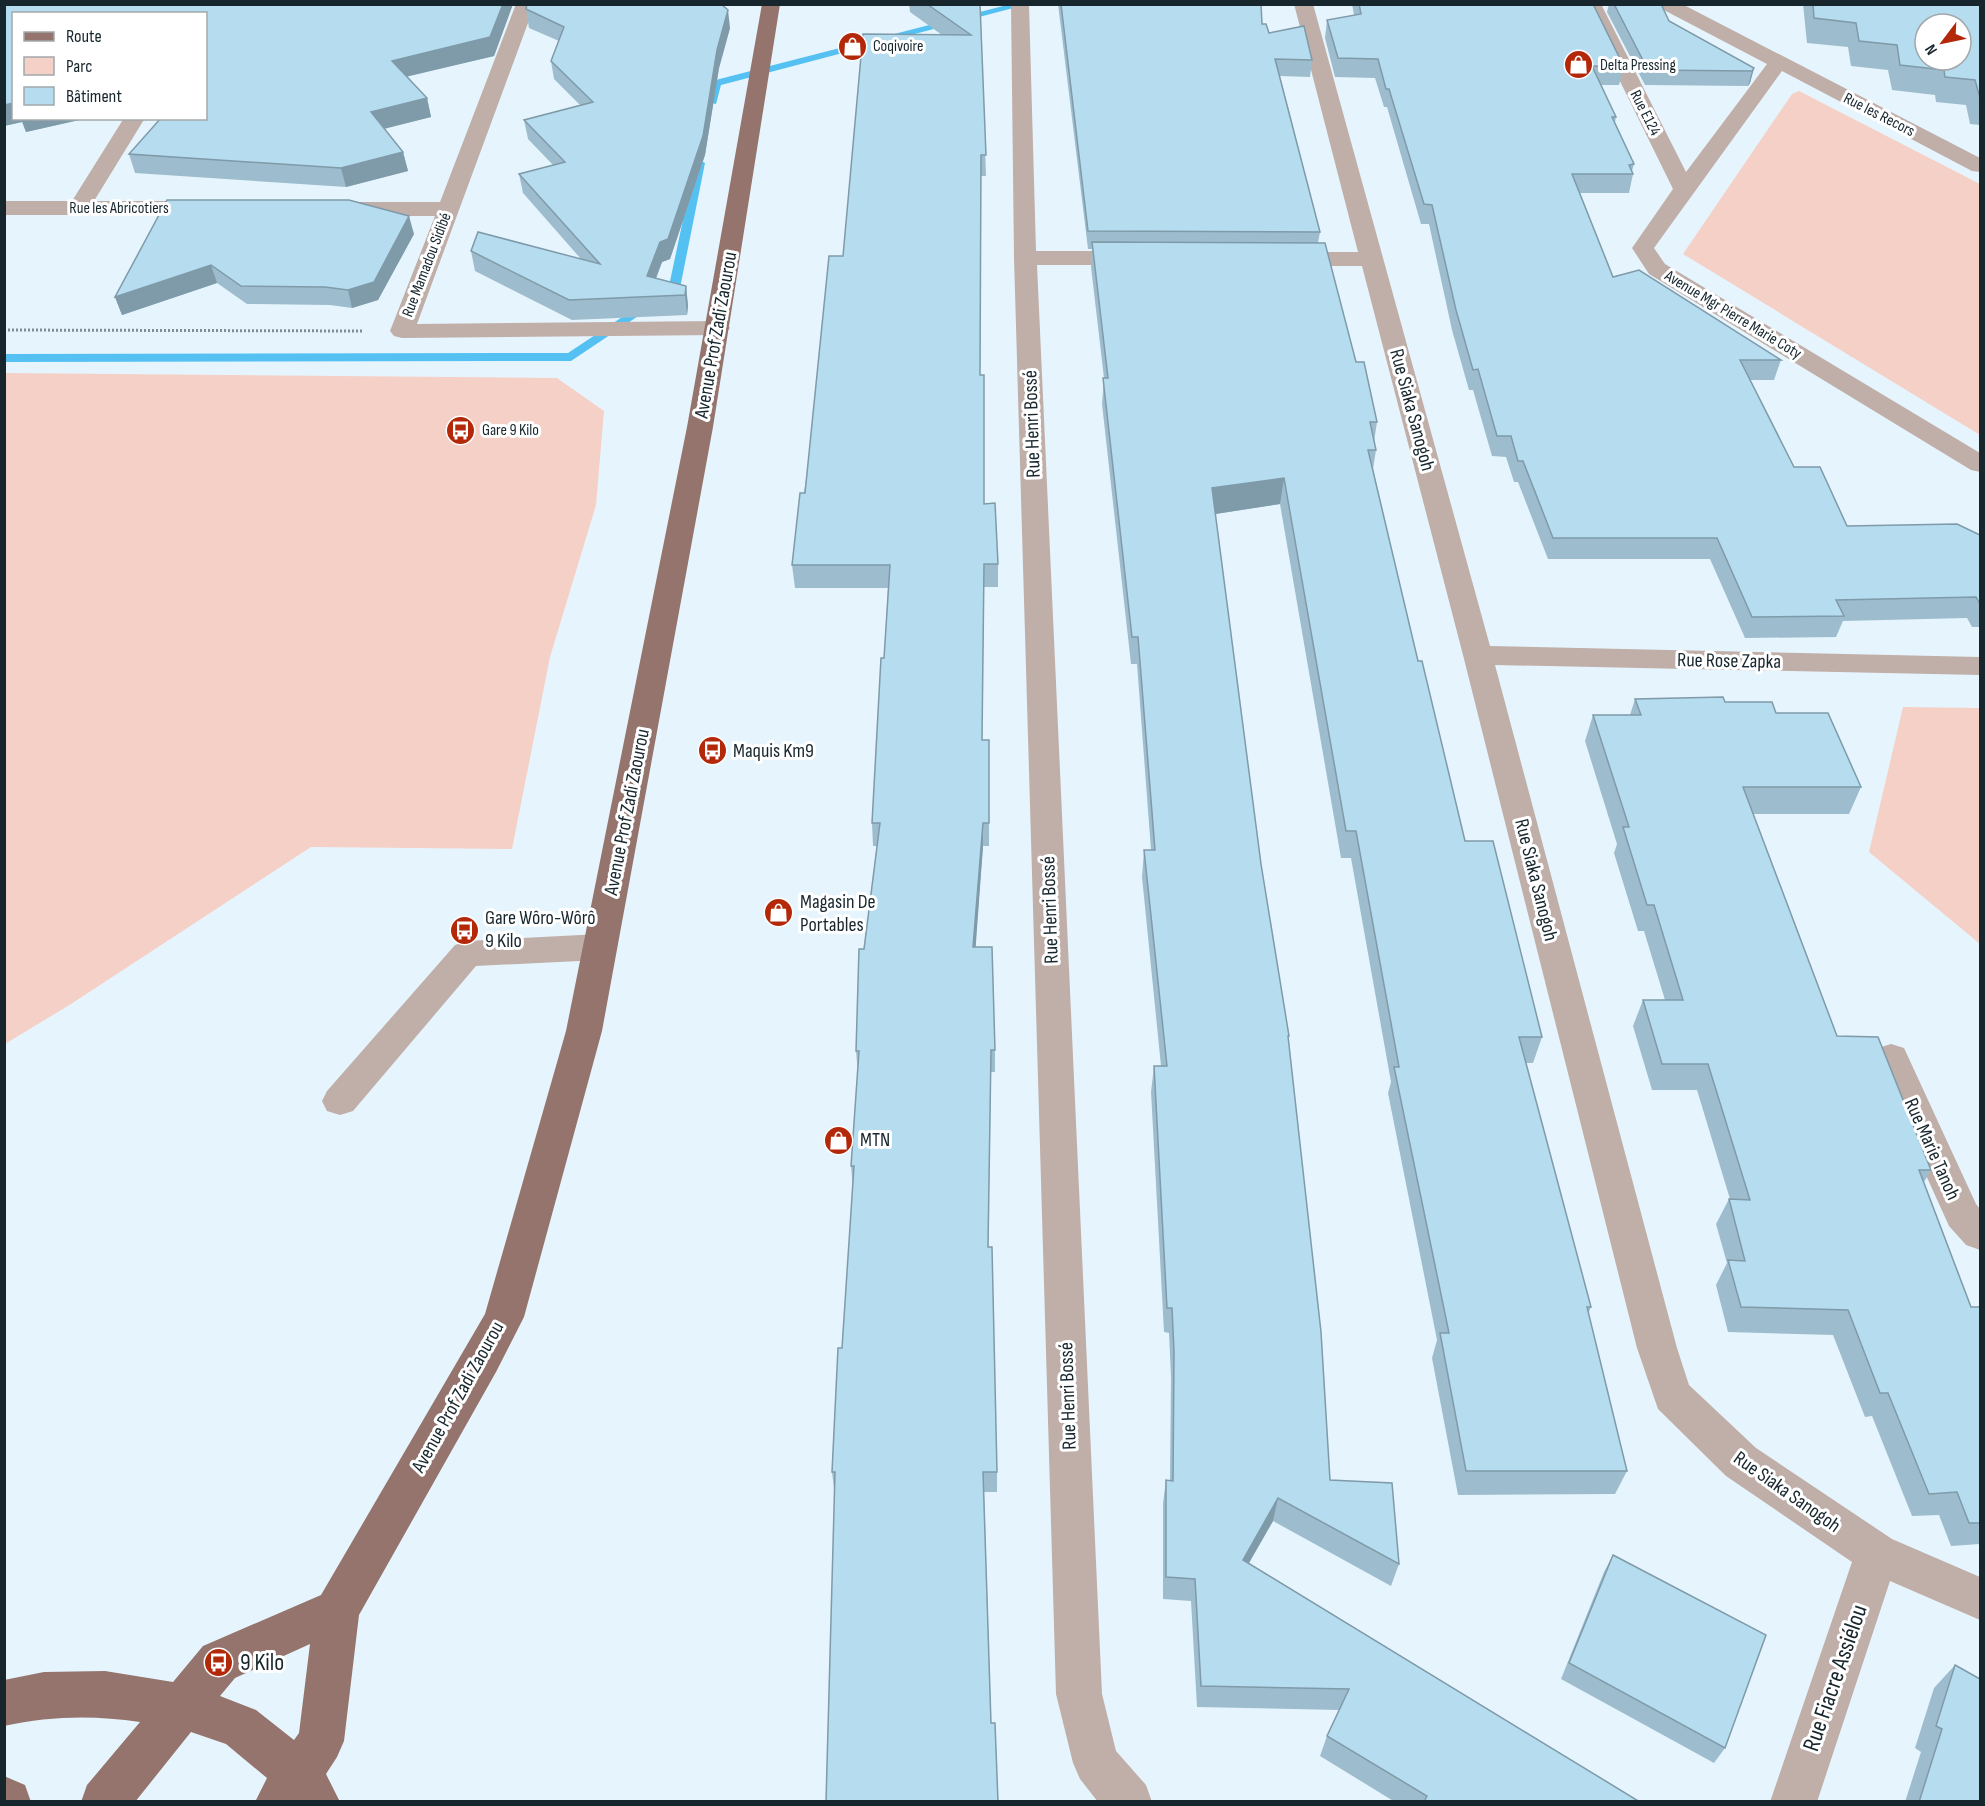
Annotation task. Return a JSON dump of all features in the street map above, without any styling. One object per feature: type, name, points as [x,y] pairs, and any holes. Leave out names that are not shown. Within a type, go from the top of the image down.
[{"type":"main road","name":"Avenue Prof Zadi Zaourou","points":[[337,1610],[504,1317],[584,1031],[718,328],[771,4]]},
{"type":"main road","points":[[104,1802],[219,1662],[337,1610]]},
{"type":"main road","points":[[4,1703],[44,1695],[105,1694],[182,1706],[240,1726],[298,1792],[321,1741],[337,1610]]},
{"type":"street","name":"Rue Mamadou Sidibé","points":[[526,4],[402,332],[718,328]]},
{"type":"street","name":"Rue Henri Bossé","points":[[1020,4],[1024,258],[1079,1694],[1096,1763],[1129,1802]]},
{"type":"street","name":"Rue Siaka Sanogoh","points":[[1303,4],[1478,655],[1657,1348],[1672,1396],[1741,1462],[1877,1554],[1980,1599]]},
{"type":"street","name":"Rue E124","points":[[1590,4],[1683,189]]},
{"type":"street","points":[[1667,4],[1778,63]]},
{"type":"street","name":"Avenue Mgr Pierre Marie Coty","points":[[1778,63],[1683,189],[1643,248],[1657,269],[1980,464]]},
{"type":"street","name":"Rue les Recors","points":[[1778,63],[1980,166]]},
{"type":"street","points":[[79,208],[134,120]]},
{"type":"street","name":"Rue les Abricotiers","points":[[4,208],[222,208]]},
{"type":"street","points":[[317,209],[449,209]]},
{"type":"street","points":[[1024,258],[1156,259]]},
{"type":"street","points":[[1263,259],[1371,260]]},
{"type":"street","name":"Rue Rose Zapka","points":[[1478,655],[1980,666]]},
{"type":"street","points":[[340,1101],[467,954],[600,946]]},
{"type":"street","name":"Rue Marie Tanoh","points":[[1892,1058],[1962,1215],[1980,1234]]},
{"type":"street","name":"Rue Fiacre Assiélou","points":[[1793,1802],[1877,1554]]},
{"type":"path","points":[[4,330],[402,332]]},
{"type":"green space","points":[[1799,91],[1980,184],[1980,435],[1683,254],[1792,94]]},
{"type":"green space","points":[[5,373],[557,378],[604,411],[596,505],[550,657],[512,849],[311,847],[71,1004],[5,1044]]},
{"type":"green space","points":[[1903,707],[1980,708],[1980,944],[1869,852]]},
{"type":"building","points":[[4,4],[503,4],[490,37],[392,61],[427,98],[371,112],[403,152],[341,168],[129,154],[159,120],[207,120],[207,12],[12,12],[12,103],[4,105]]},
{"type":"building","points":[[527,4],[721,4],[728,10],[717,50],[703,136],[668,239],[660,242],[647,276],[686,286],[685,295],[569,300],[471,251],[478,232],[600,264],[519,174],[565,162],[524,120],[593,102],[551,61],[564,27],[526,9]]},
{"type":"building","points":[[927,4],[980,4],[986,155],[981,155],[980,375],[984,375],[984,504],[995,503],[998,564],[984,564],[982,740],[989,740],[989,823],[983,823],[973,947],[992,947],[995,1050],[991,1050],[988,1247],[992,1247],[997,1472],[983,1472],[991,1723],[995,1723],[998,1802],[826,1802],[835,1472],[832,1472],[838,1348],[842,1348],[854,1166],[851,1166],[859,1051],[856,1051],[859,949],[864,949],[880,823],[872,823],[881,658],[884,658],[890,565],[792,565],[800,493],[805,493],[829,256],[843,256],[863,34],[971,35]]},
{"type":"building","points":[[1061,4],[1261,4],[1262,24],[1266,24],[1269,33],[1304,26],[1312,60],[1275,59],[1320,232],[1088,231]]},
{"type":"building","points":[[1359,4],[1593,4],[1624,67],[1592,66],[1616,117],[1612,117],[1634,164],[1629,165],[1633,174],[1572,174],[1613,277],[1639,270],[1781,360],[1740,360],[1794,467],[1820,467],[1847,526],[1957,524],[1980,535],[1980,604],[1976,597],[1836,600],[1844,616],[1752,617],[1717,538],[1553,538],[1523,461],[1518,461],[1511,436],[1497,436],[1478,369],[1473,370],[1456,310],[1432,205],[1424,204],[1378,59],[1338,58],[1327,20],[1361,14]]},
{"type":"building","points":[[1614,4],[1661,4],[1669,21],[1754,68],[1752,71],[1648,70]]},
{"type":"building","points":[[1813,4],[1980,4],[1980,98],[1975,80],[1945,77],[1944,72],[1973,72],[1973,12],[1913,12],[1913,66],[1900,65],[1897,45],[1859,41],[1856,23],[1814,18]]},
{"type":"building","points":[[167,200],[349,200],[409,216],[374,282],[348,290],[325,287],[241,286],[211,265],[115,297]]},
{"type":"building","points":[[1092,242],[1325,243],[1356,362],[1364,362],[1377,422],[1370,422],[1376,450],[1368,450],[1418,661],[1422,661],[1465,841],[1493,841],[1542,1037],[1519,1037],[1591,1307],[1587,1307],[1627,1471],[1466,1471],[1440,1333],[1449,1333],[1394,1067],[1399,1067],[1356,831],[1346,831],[1284,478],[1212,488],[1261,864],[1289,1036],[1321,1332],[1330,1480],[1392,1483],[1399,1564],[1278,1498],[1243,1560],[1640,1802],[1424,1802],[1427,1796],[1327,1736],[1349,1689],[1201,1686],[1195,1579],[1166,1577],[1166,1480],[1173,1481],[1174,1352],[1172,1308],[1167,1308],[1154,1066],[1167,1066],[1144,850],[1155,850],[1138,637],[1132,637],[1103,378],[1108,378]]},
{"type":"building","points":[[1723,697],[1725,702],[1772,702],[1776,713],[1828,713],[1861,787],[1743,787],[1837,1036],[1878,1037],[1931,1170],[1919,1170],[1971,1307],[1980,1307],[1980,1523],[1969,1523],[1957,1492],[1929,1494],[1888,1393],[1880,1393],[1848,1310],[1741,1307],[1728,1260],[1745,1261],[1729,1199],[1750,1200],[1708,1064],[1662,1064],[1643,1000],[1683,1000],[1654,905],[1647,905],[1623,827],[1629,827],[1593,715],[1641,715],[1635,699]]},
{"type":"building","points":[[1613,1555],[1766,1635],[1725,1748],[1569,1663]]},
{"type":"building","points":[[1955,1665],[1980,1679],[1980,1802],[1919,1802],[1942,1729],[1936,1726]]},
{"type":"waterway","points":[[712,102],[716,83],[1024,4]]},
{"type":"waterway","points":[[4,358],[571,357],[674,288],[700,163]]},
{"type":"place","name":"Coqivoire","points":[[852,46]]},
{"type":"place","name":"Delta Pressing","points":[[1579,65]]},
{"type":"place","name":"Gare 9 Kilo","points":[[461,430]]},
{"type":"place","name":"Maquis Km9","points":[[712,751]]},
{"type":"place","name":"Magasin De Portables","points":[[779,913]]},
{"type":"place","name":"Gare Wôro-Wôrô 9 Kilo","points":[[464,930]]},
{"type":"place","name":"MTN","points":[[839,1140]]},
{"type":"place","name":"9 Kilo","points":[[219,1662]]}]
